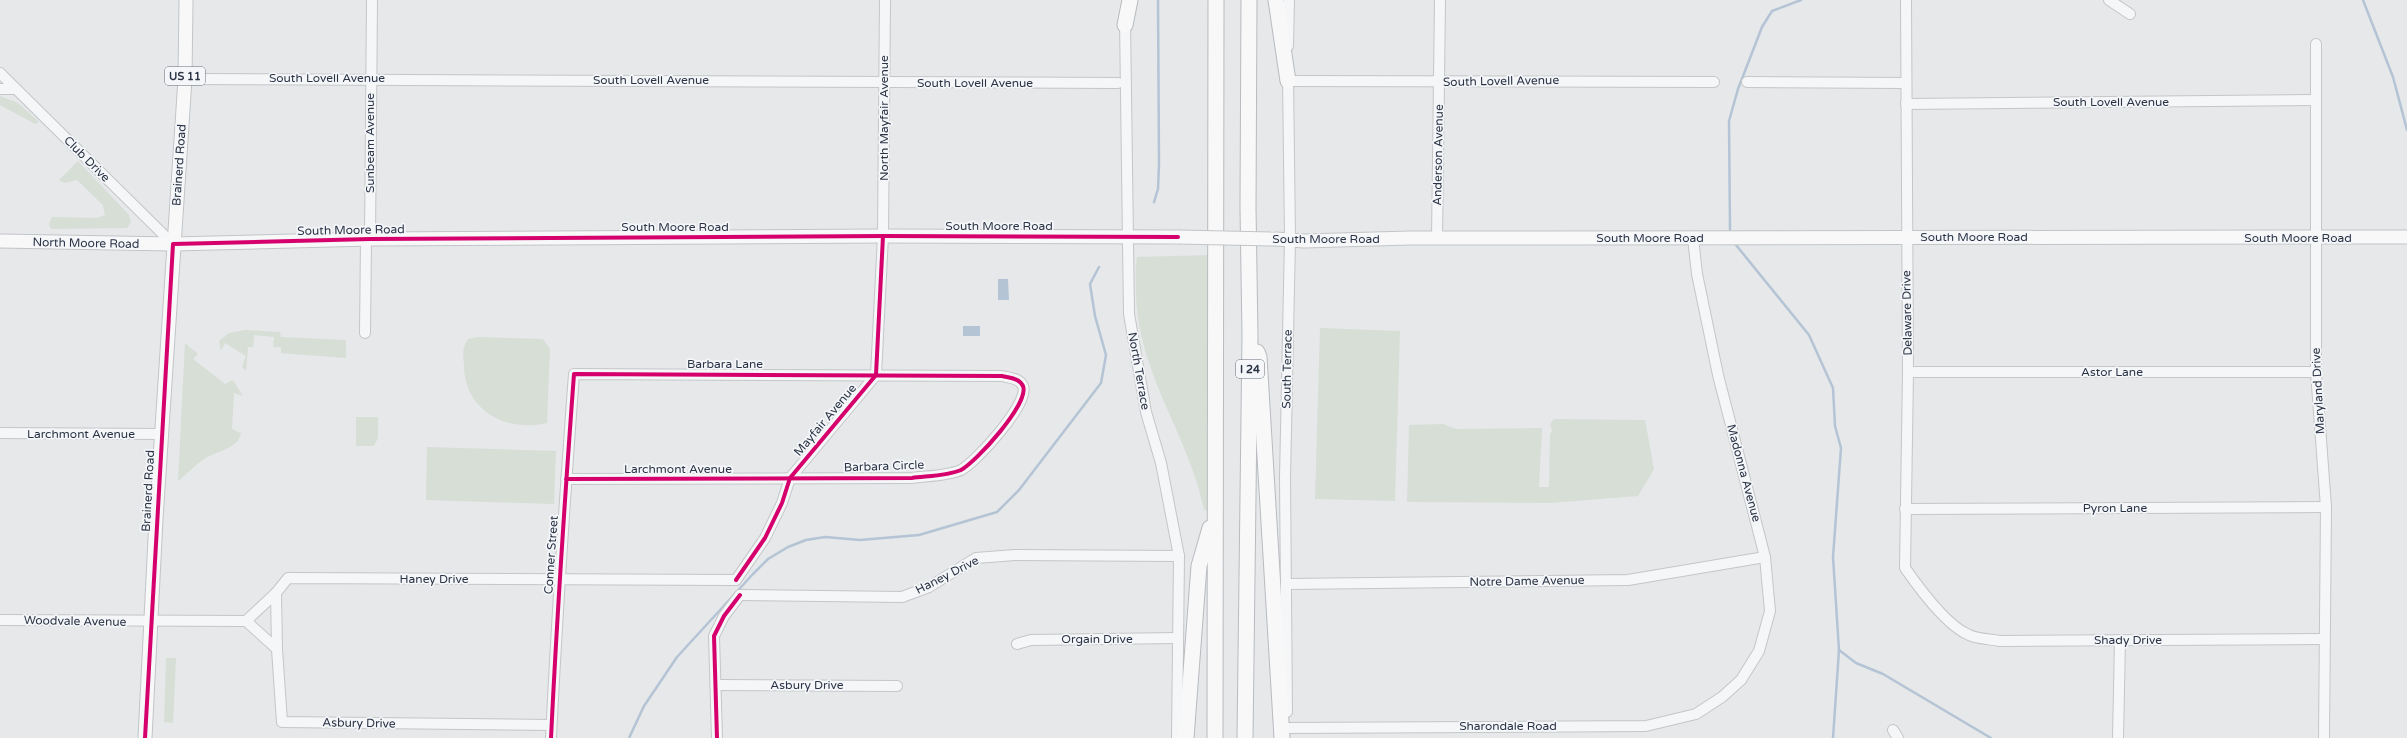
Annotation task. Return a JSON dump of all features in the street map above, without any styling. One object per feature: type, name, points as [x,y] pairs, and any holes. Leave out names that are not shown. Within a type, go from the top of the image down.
[{"type":"highway","points":[[1125,25],[1130,0]]},
{"type":"highway","points":[[1215,738],[1216,0]]},
{"type":"highway","name":"I 24","points":[[1245,738],[1250,336],[1248,208],[1249,0]]},
{"type":"highway","points":[[1276,0],[1288,82]]},
{"type":"highway","points":[[1250,336],[1259,358],[1286,735]]},
{"type":"highway","points":[[1186,738],[1199,566],[1215,511]]},
{"type":"main road","name":"Brainerd Road","points":[[144,738],[161,434],[185,79],[186,0]]},
{"type":"main road","name":"South Moore Road","points":[[173,244],[368,239],[883,236],[1128,236],[1290,240],[1906,237],[2407,237]]},
{"type":"main road","name":"North Moore Road","points":[[0,241],[173,244]]},
{"type":"street","name":"Sunbeam Avenue","points":[[365,333],[372,0]]},
{"type":"street","name":"North Mayfair Avenue","points":[[883,236],[885,0]]},
{"type":"street","name":"North Terrace","points":[[1126,0],[1125,25],[1129,314],[1134,352],[1146,412],[1161,463],[1179,556],[1177,738]]},
{"type":"street","name":"South Terrace","points":[[1286,735],[1287,584],[1285,478],[1290,240],[1288,82],[1289,0]]},
{"type":"street","name":"Anderson Avenue","points":[[1437,239],[1440,0]]},
{"type":"street","name":"Delaware Drive","points":[[1906,0],[1906,237],[1908,372],[1905,568],[1920,590],[1941,613]]},
{"type":"street","points":[[2110,0],[2130,14]]},
{"type":"street","name":"Maryland Drive","points":[[2316,44],[2314,238],[2316,372],[2326,507],[2324,738]]},
{"type":"street","name":"Club Drive","points":[[0,74],[173,244]]},
{"type":"street","name":"South Lovell Avenue","points":[[185,79],[370,78],[1118,83]]},
{"type":"street","name":"South Lovell Avenue","points":[[1288,82],[1714,82]]},
{"type":"street","points":[[1747,82],[1906,83]]},
{"type":"street","points":[[0,89],[15,89]]},
{"type":"street","name":"South Lovell Avenue","points":[[1906,104],[2316,100]]},
{"type":"street","points":[[876,375],[883,236]]},
{"type":"street","name":"Madonna Avenue","points":[[1693,238],[1697,274],[1718,375],[1765,557],[1770,611],[1759,651],[1741,680],[1722,697]]},
{"type":"street","name":"Astor Lane","points":[[1908,372],[2316,372]]},
{"type":"street","name":"Barbara Lane","points":[[574,374],[876,375]]},
{"type":"street","name":"Conner Street","points":[[551,738],[559,579],[574,374]]},
{"type":"street","name":"Barbara Circle","points":[[790,478],[912,478],[960,470],[975,460],[1019,406],[1024,395],[1023,386],[1016,379],[1002,376],[876,375]]},
{"type":"street","name":"Mayfair Avenue","points":[[736,580],[765,538],[782,503],[790,478],[876,375]]},
{"type":"street","name":"Larchmont Avenue","points":[[0,433],[161,434]]},
{"type":"street","name":"Larchmont Avenue","points":[[566,479],[790,478]]},
{"type":"street","name":"Pyron Lane","points":[[1905,509],[2326,507]]},
{"type":"street","name":"Haney Drive","points":[[740,595],[902,597],[929,587],[976,558],[1015,555],[1179,556]]},
{"type":"street","name":"Notre Dame Avenue","points":[[1287,584],[1628,580],[1765,557]]},
{"type":"street","name":"Haney Drive","points":[[246,621],[276,593],[288,578],[736,580]]},
{"type":"street","points":[[717,738],[714,636],[724,616],[740,595],[736,580]]},
{"type":"street","points":[[276,593],[277,650]]},
{"type":"street","name":"Shady Drive","points":[[1941,613],[1969,635],[2000,641],[2324,639]]},
{"type":"street","name":"Woodvale Avenue","points":[[0,620],[150,622]]},
{"type":"street","points":[[150,622],[246,621],[277,650]]},
{"type":"street","name":"Orgain Drive","points":[[1017,644],[1031,640],[1177,638]]},
{"type":"street","points":[[2118,738],[2120,640]]},
{"type":"street","name":"Asbury Drive","points":[[277,650],[282,722],[551,725]]},
{"type":"street","name":"Asbury Drive","points":[[716,685],[898,686]]},
{"type":"street","name":"Sharondale Road","points":[[1286,735],[1646,726],[1696,714],[1722,697]]},
{"type":"shaded area","points":[[0,96],[18,103],[39,122],[35,124],[0,105]]},
{"type":"shaded area","points":[[78,161],[129,215],[131,222],[127,228],[51,229],[49,224],[52,217],[97,218],[105,215],[103,205],[77,180],[64,183],[59,180]]},
{"type":"shaded area","points":[[1211,255],[1208,512],[1204,509],[1197,481],[1154,377],[1145,350],[1139,322],[1136,293],[1136,266],[1137,257]]},
{"type":"shaded area","points":[[1320,328],[1400,331],[1395,501],[1315,499]]},
{"type":"shaded area","points":[[245,330],[280,332],[281,337],[346,340],[346,358],[281,353],[281,347],[273,347],[274,337],[254,335],[253,347],[248,347],[246,371],[242,367],[246,356],[225,343],[221,351],[219,341],[229,333]]},
{"type":"shaded area","points":[[479,337],[543,339],[550,349],[547,423],[532,425],[503,421],[490,415],[479,406],[471,394],[466,381],[463,355],[468,339]]},
{"type":"shaded area","points":[[185,343],[198,354],[193,359],[225,384],[233,380],[243,396],[234,393],[232,429],[241,433],[236,443],[204,459],[178,481]]},
{"type":"shaded area","points":[[356,417],[378,417],[378,438],[374,446],[356,446]]},
{"type":"shaded area","points":[[1554,419],[1645,420],[1654,469],[1638,496],[1549,503],[1407,502],[1409,425],[1443,424],[1456,429],[1542,428],[1539,487],[1549,487],[1550,434],[1552,431],[1550,424]]},
{"type":"shaded area","points":[[427,447],[556,451],[554,504],[426,500]]},
{"type":"shaded area","points":[[166,658],[176,658],[173,723],[164,722]]},
{"type":"water","points":[[998,279],[1008,279],[1009,300],[998,300]]},
{"type":"water","points":[[963,326],[980,326],[980,336],[963,336]]},
{"type":"waterway","points":[[1154,202],[1158,189],[1159,164],[1158,0]]},
{"type":"waterway","points":[[1730,230],[1729,121],[1738,89],[1762,27],[1772,11],[1801,0]]},
{"type":"waterway","points":[[2363,0],[2393,77],[2407,130]]},
{"type":"waterway","points":[[1736,245],[1809,335],[1833,388],[1835,426],[1841,448],[1833,557],[1839,650],[1833,738]]},
{"type":"waterway","points":[[629,738],[644,706],[677,657],[768,559],[788,547],[806,540],[825,537],[860,540],[919,535],[997,512],[1019,490],[1101,383],[1106,355],[1095,316],[1090,284],[1099,267]]},
{"type":"waterway","points":[[1839,650],[1856,663],[1883,674],[1991,738]]},
{"type":"cycle path","points":[[736,580],[765,538],[782,503],[790,478],[876,375],[883,236]]},
{"type":"cycle path","points":[[145,738],[173,244],[370,239],[883,236],[1178,237]]},
{"type":"cycle path","points":[[551,738],[561,556],[564,510],[567,465],[574,374],[1002,376],[1017,380],[1023,386],[1023,394],[1018,405],[1000,431],[968,465],[961,470],[949,474],[912,478],[566,479]]},
{"type":"cycle path","points":[[717,738],[714,636],[724,616],[740,595]]}]
